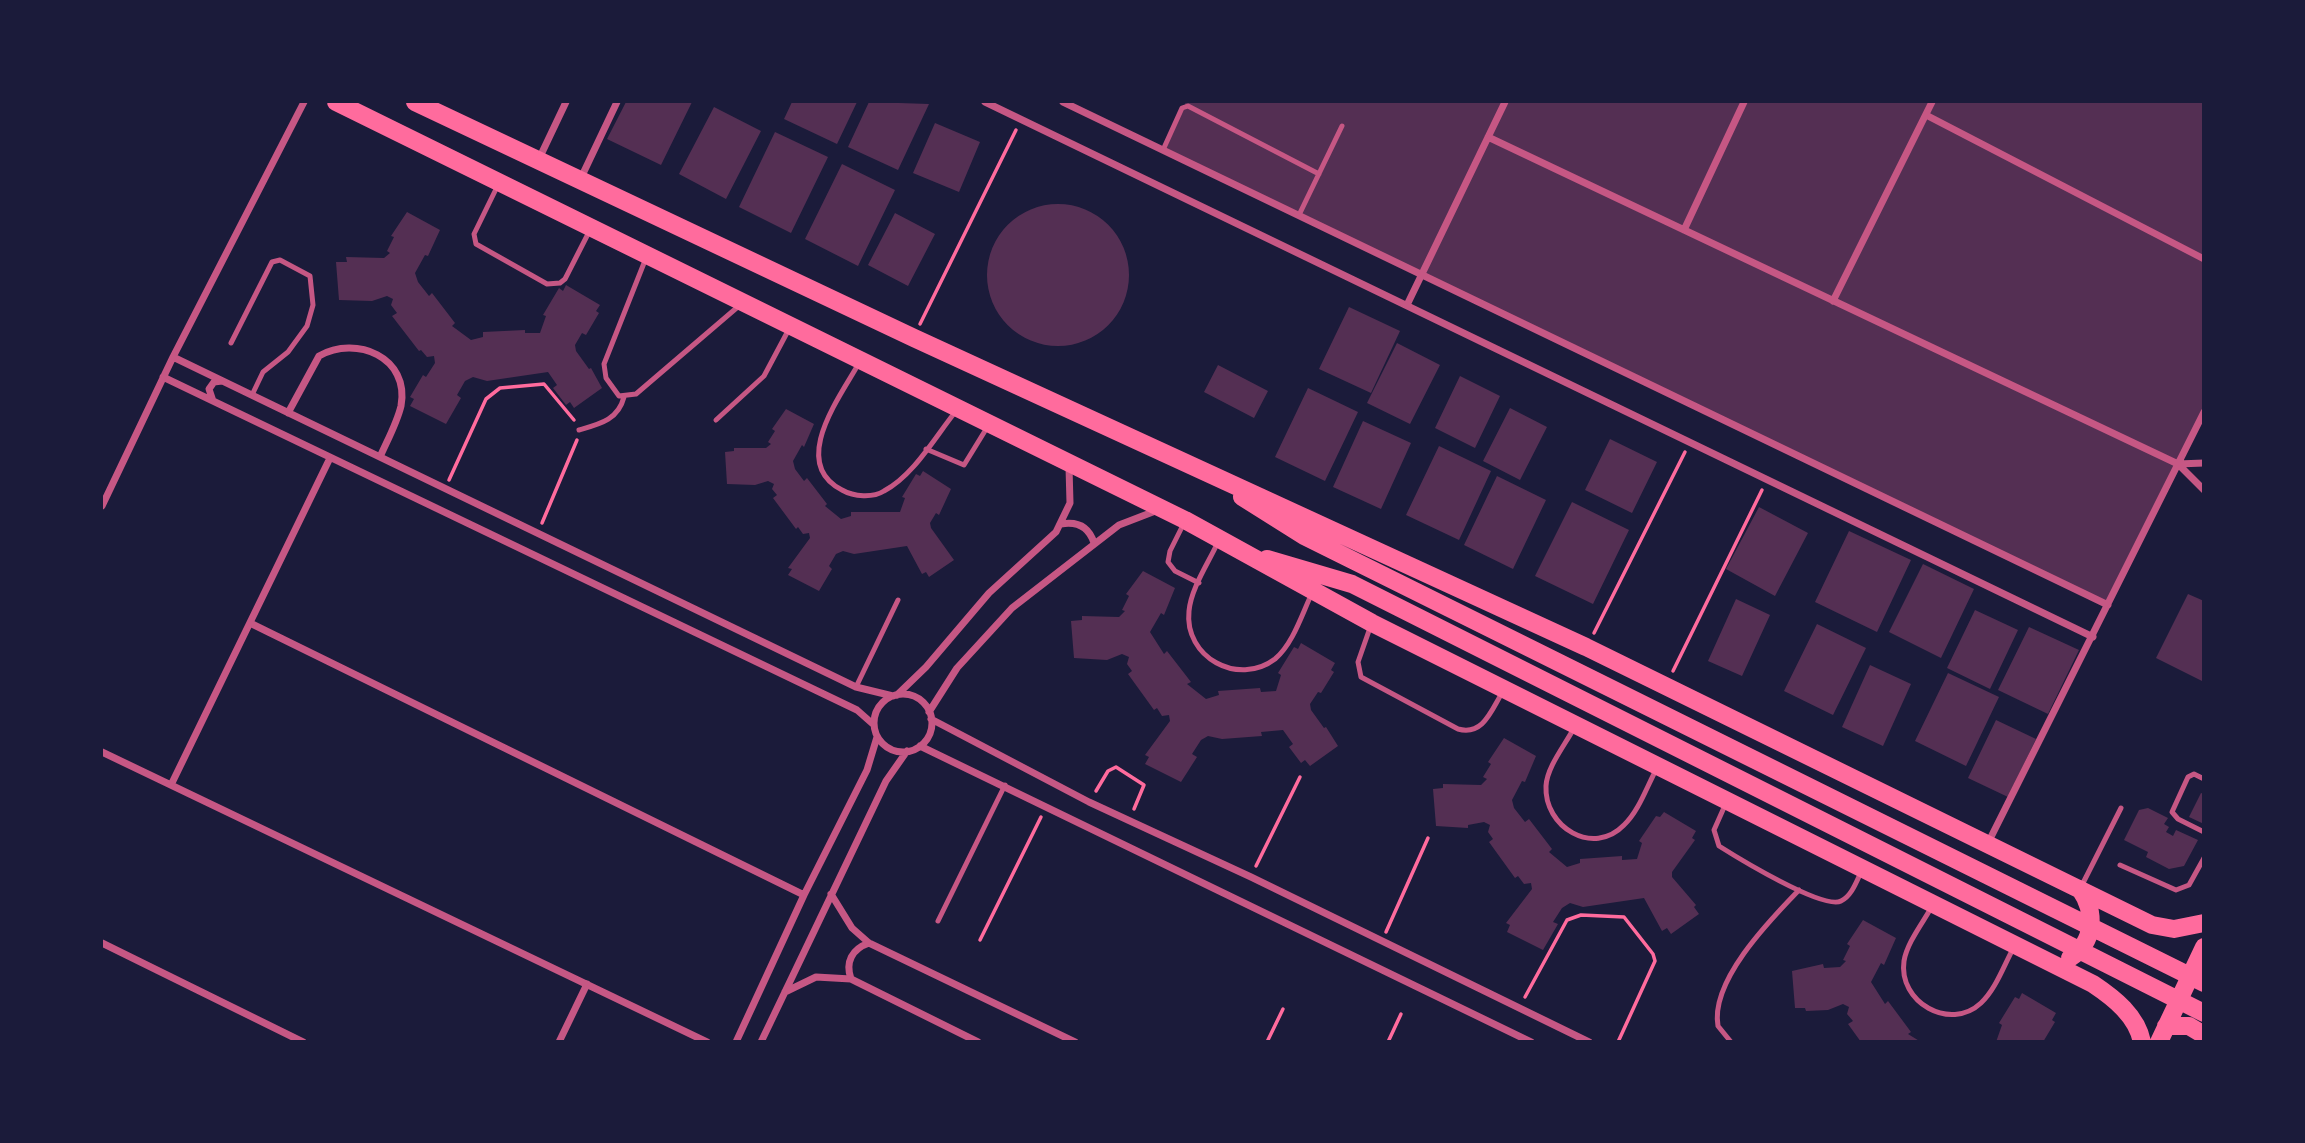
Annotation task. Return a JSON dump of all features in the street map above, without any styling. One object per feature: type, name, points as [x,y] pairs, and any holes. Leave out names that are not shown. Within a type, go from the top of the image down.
[{"type":"main road","points":[[336,102],[1185,520],[1372,622],[2108,994],[2132,1019],[2142,1041]]},
{"type":"main road","points":[[415,102],[914,338],[1587,647],[2152,925],[2174,929],[2203,923]]},
{"type":"main road","points":[[1212,475],[1263,512],[1304,536],[2203,983]]},
{"type":"main road","points":[[1254,556],[1294,565],[1352,584],[2203,1013]]},
{"type":"main road","points":[[2054,966],[2074,956],[2091,929],[2090,908],[2080,889]]},
{"type":"main road","points":[[2162,1034],[2203,949]]},
{"type":"main road","points":[[2162,1034],[2189,1026],[2203,1035]]},
{"type":"street","points":[[102,506],[173,357],[304,102]]},
{"type":"street","points":[[538,160],[566,102]]},
{"type":"street","points":[[580,181],[617,102]]},
{"type":"street","points":[[985,102],[2093,636]]},
{"type":"street","points":[[1063,102],[2108,605]]},
{"type":"street","points":[[1407,305],[1505,102]]},
{"type":"street","points":[[1684,230],[1744,102]]},
{"type":"street","points":[[1833,300],[1932,102]]},
{"type":"street","points":[[1926,115],[2203,259]]},
{"type":"street","points":[[1488,137],[2178,464],[2203,490]]},
{"type":"street","points":[[288,413],[319,356],[347,345],[376,353],[396,375],[401,404],[380,457]]},
{"type":"street","points":[[173,357],[856,687],[916,697],[930,715],[1089,802],[1251,877],[1589,1041]]},
{"type":"street","points":[[163,377],[857,710],[874,725]]},
{"type":"street","points":[[214,401],[209,389],[214,383],[223,382]]},
{"type":"street","points":[[1988,843],[2203,412]]},
{"type":"street","points":[[171,785],[330,458]]},
{"type":"street","points":[[1068,463],[1071,492],[1061,524],[1051,540],[971,612],[926,667],[878,707],[874,725],[877,737],[885,746],[907,751],[920,746],[927,738],[930,715],[949,678],[989,629],[1119,525],[1161,509]]},
{"type":"street","points":[[2178,464],[2203,463]]},
{"type":"street","points":[[1061,524],[1080,525],[1090,532],[1094,543]]},
{"type":"street","points":[[250,624],[804,895]]},
{"type":"street","points":[[736,1041],[867,769],[877,737]]},
{"type":"street","points":[[920,746],[1531,1041]]},
{"type":"street","points":[[761,1041],[886,781],[907,751]]},
{"type":"street","points":[[102,752],[707,1041]]},
{"type":"street","points":[[831,894],[852,928],[869,943],[1075,1041]]},
{"type":"street","points":[[102,943],[303,1041]]},
{"type":"street","points":[[851,979],[851,956],[855,950],[869,943]]},
{"type":"street","points":[[785,992],[816,977],[851,979],[978,1041]]},
{"type":"street","points":[[559,1041],[587,984]]},
{"type":"lane","points":[[1163,150],[1182,108],[1188,106],[1318,174]]},
{"type":"lane","points":[[1299,215],[1342,126]]},
{"type":"lane","points":[[499,182],[474,234],[476,244],[547,284],[554,285],[565,279],[591,228]]},
{"type":"lane","points":[[648,255],[604,364],[606,378],[614,393],[624,397],[636,394],[743,302]]},
{"type":"lane","points":[[230,343],[272,262],[280,260],[310,276],[313,305],[307,326],[288,352],[263,372],[251,395]]},
{"type":"lane","points":[[716,420],[764,376],[790,326]]},
{"type":"lane","points":[[861,361],[819,439],[819,459],[827,477],[842,490],[861,496],[881,493],[898,482],[958,409]]},
{"type":"lane","points":[[579,430],[610,419],[624,397]]},
{"type":"lane","points":[[926,449],[964,465],[989,424]]},
{"type":"lane","points":[[1185,520],[1170,551],[1168,562],[1175,571],[1199,583]]},
{"type":"lane","points":[[1220,539],[1189,610],[1190,631],[1199,650],[1216,664],[1236,670],[1257,668],[1276,658],[1289,642],[1312,591]]},
{"type":"lane","points":[[856,687],[898,600]]},
{"type":"lane","points":[[1372,622],[1358,662],[1362,677],[1458,729],[1474,730],[1481,726],[1505,689]]},
{"type":"lane","points":[[1576,725],[1546,782],[1546,802],[1554,820],[1569,833],[1588,839],[1608,836],[1624,825],[1658,766]]},
{"type":"lane","points":[[2203,779],[2194,775],[2188,777],[2172,812],[2178,819],[2203,832]]},
{"type":"lane","points":[[938,921],[1005,785]]},
{"type":"lane","points":[[1728,800],[1714,830],[1720,846],[1798,890],[1832,903],[1840,902],[1847,897],[1863,870]]},
{"type":"lane","points":[[2080,889],[2121,808]]},
{"type":"lane","points":[[2120,865],[2176,890],[2189,885],[2203,858]]},
{"type":"lane","points":[[1731,1041],[1718,1026],[1719,1005],[1742,953],[1798,890]]},
{"type":"lane","points":[[1932,905],[1904,961],[1905,980],[1913,997],[1927,1009],[1945,1015],[1964,1013],[1980,1004],[2014,946]]},
{"type":"path","points":[[914,338],[1021,119]]},
{"type":"path","points":[[445,488],[486,399],[494,390],[544,384],[574,419],[579,430],[538,533]]},
{"type":"path","points":[[1587,647],[1690,441]]},
{"type":"path","points":[[1666,685],[1767,479]]},
{"type":"path","points":[[1089,802],[1108,771],[1116,768],[1144,785],[1127,820]]},
{"type":"path","points":[[1251,877],[1300,777]]},
{"type":"path","points":[[981,940],[1046,806]]},
{"type":"path","points":[[1382,940],[1428,838]]},
{"type":"path","points":[[1519,1008],[1567,920],[1581,915],[1620,915],[1653,954],[1655,961],[1618,1041]]},
{"type":"path","points":[[1267,1041],[1283,1009]]},
{"type":"path","points":[[1388,1041],[1401,1014]]},
{"type":"building","points":[[626,102],[692,102],[661,165],[607,139]]},
{"type":"building","points":[[792,102],[857,102],[837,144],[784,119]]},
{"type":"building","points":[[869,102],[929,104],[898,170],[848,147]]},
{"type":"building","points":[[1186,102],[2204,102],[2204,412],[2108,605],[1163,150]]},
{"type":"building","points":[[714,107],[761,131],[726,199],[679,174]]},
{"type":"building","points":[[935,123],[980,142],[959,192],[913,173]]},
{"type":"building","points":[[775,132],[828,157],[791,233],[739,207]]},
{"type":"building","points":[[842,164],[895,190],[858,266],[805,239]]},
{"type":"building","points":[[1058,204],[1085,209],[1108,225],[1124,248],[1129,275],[1124,302],[1108,325],[1085,341],[1058,346],[1031,341],[1008,325],[992,302],[987,275],[992,248],[1008,225],[1031,209]]},
{"type":"building","points":[[407,212],[440,230],[428,256],[425,255],[415,273],[418,282],[429,296],[432,293],[455,323],[452,326],[471,340],[483,337],[483,332],[525,330],[525,333],[540,333],[546,316],[543,315],[559,288],[563,291],[566,285],[600,305],[596,311],[599,313],[586,335],[582,333],[575,345],[576,351],[589,369],[591,368],[602,388],[574,408],[570,402],[566,405],[553,388],[557,385],[548,372],[487,381],[473,377],[465,381],[457,395],[461,398],[446,424],[410,406],[414,399],[410,397],[423,375],[426,377],[435,363],[434,356],[427,357],[419,351],[392,316],[397,313],[391,305],[393,299],[387,296],[372,301],[339,300],[336,262],[347,262],[346,257],[384,258],[390,253],[387,251],[394,237],[391,236]]},
{"type":"building","points":[[895,213],[935,234],[908,286],[868,265]]},
{"type":"building","points":[[1349,307],[1400,331],[1371,393],[1319,369]]},
{"type":"building","points":[[1397,343],[1440,365],[1410,424],[1367,403]]},
{"type":"building","points":[[1218,365],[1268,391],[1254,418],[1204,392]]},
{"type":"building","points":[[1460,376],[1500,396],[1475,448],[1435,428]]},
{"type":"building","points":[[1308,388],[1358,412],[1325,481],[1275,457]]},
{"type":"building","points":[[1510,408],[1547,427],[1520,480],[1483,461]]},
{"type":"building","points":[[786,409],[814,424],[804,447],[802,445],[793,461],[795,469],[804,481],[807,478],[827,504],[825,506],[841,519],[851,516],[851,512],[900,512],[905,498],[902,497],[916,474],[920,476],[923,471],[951,489],[939,515],[936,513],[930,523],[954,560],[929,577],[926,572],[922,574],[907,546],[854,554],[843,551],[836,554],[829,566],[832,569],[819,591],[788,575],[792,569],[788,568],[810,538],[809,533],[803,534],[798,527],[796,529],[773,498],[777,495],[772,489],[774,484],[768,481],[755,485],[727,484],[725,452],[734,451],[734,448],[766,448],[771,444],[768,442],[775,431],[772,429]]},
{"type":"building","points":[[1363,421],[1411,443],[1381,509],[1333,487]]},
{"type":"building","points":[[1610,439],[1657,462],[1632,513],[1585,490]]},
{"type":"building","points":[[1439,446],[1491,471],[1459,540],[1406,515]]},
{"type":"building","points":[[1497,476],[1546,500],[1513,569],[1464,545]]},
{"type":"building","points":[[1572,502],[1629,530],[1593,604],[1535,576]]},
{"type":"building","points":[[1759,507],[1808,533],[1775,596],[1726,569]]},
{"type":"building","points":[[1849,531],[1911,560],[1877,632],[1815,602]]},
{"type":"building","points":[[1923,564],[1974,589],[1941,658],[1889,632]]},
{"type":"building","points":[[1143,571],[1175,588],[1164,615],[1161,613],[1150,632],[1164,654],[1167,651],[1191,682],[1187,684],[1206,699],[1219,695],[1218,691],[1260,688],[1261,692],[1276,691],[1281,675],[1278,673],[1294,647],[1298,649],[1301,643],[1335,663],[1331,670],[1334,672],[1321,693],[1318,692],[1310,704],[1311,710],[1338,746],[1310,766],[1305,760],[1301,763],[1289,747],[1293,744],[1283,730],[1261,732],[1262,736],[1222,739],[1208,736],[1201,740],[1192,754],[1197,757],[1181,782],[1145,764],[1149,757],[1145,755],[1170,721],[1169,715],[1162,716],[1157,708],[1154,710],[1128,674],[1132,671],[1127,664],[1129,657],[1122,654],[1107,660],[1074,658],[1071,621],[1082,620],[1082,616],[1119,617],[1125,611],[1122,610],[1129,596],[1126,594]]},
{"type":"building","points":[[2188,594],[2204,601],[2204,682],[2156,658]]},
{"type":"building","points":[[1736,599],[1770,615],[1742,676],[1708,661]]},
{"type":"building","points":[[1975,610],[2018,630],[1990,689],[1947,668]]},
{"type":"building","points":[[1817,624],[1866,648],[1833,715],[1784,691]]},
{"type":"building","points":[[2029,627],[2079,650],[2048,714],[1998,690]]},
{"type":"building","points":[[1870,665],[1911,684],[1883,746],[1842,727]]},
{"type":"building","points":[[1948,673],[1999,697],[1966,766],[1915,741]]},
{"type":"building","points":[[1996,720],[2036,739],[2008,797],[1968,778]]},
{"type":"building","points":[[1504,738],[1536,756],[1525,782],[1522,781],[1512,800],[1514,808],[1525,822],[1529,819],[1552,849],[1549,852],[1567,867],[1580,863],[1580,859],[1622,856],[1622,860],[1637,859],[1642,843],[1639,841],[1656,816],[1660,817],[1664,812],[1696,831],[1692,838],[1695,840],[1672,872],[1672,877],[1696,905],[1694,907],[1699,914],[1671,934],[1667,928],[1662,931],[1644,898],[1583,907],[1570,903],[1562,908],[1553,922],[1558,924],[1543,950],[1507,932],[1510,925],[1506,923],[1532,889],[1531,883],[1524,884],[1518,876],[1515,878],[1489,842],[1493,839],[1488,832],[1490,825],[1484,822],[1468,825],[1468,828],[1436,826],[1433,789],[1443,788],[1443,784],[1481,785],[1487,779],[1483,777],[1491,764],[1488,762]]},
{"type":"building","points":[[2201,793],[2204,794],[2204,824],[2189,817]]},
{"type":"building","points":[[2148,808],[2168,818],[2164,824],[2169,827],[2166,832],[2173,836],[2176,830],[2198,840],[2184,866],[2169,869],[2146,857],[2148,852],[2124,840],[2139,810]]},
{"type":"building","points":[[1863,920],[1896,938],[1884,965],[1881,963],[1871,982],[1885,1004],[1888,1001],[1911,1032],[1908,1034],[1921,1042],[1861,1042],[1848,1024],[1853,1021],[1847,1014],[1849,1007],[1843,1004],[1828,1010],[1806,1011],[1805,1008],[1795,1008],[1792,971],[1823,964],[1824,968],[1840,967],[1846,961],[1843,960],[1850,946],[1847,944]]},
{"type":"building","points":[[2022,993],[2056,1013],[2052,1020],[2055,1022],[2043,1042],[1996,1042],[2002,1025],[1999,1023],[2015,997],[2019,999]]}]
